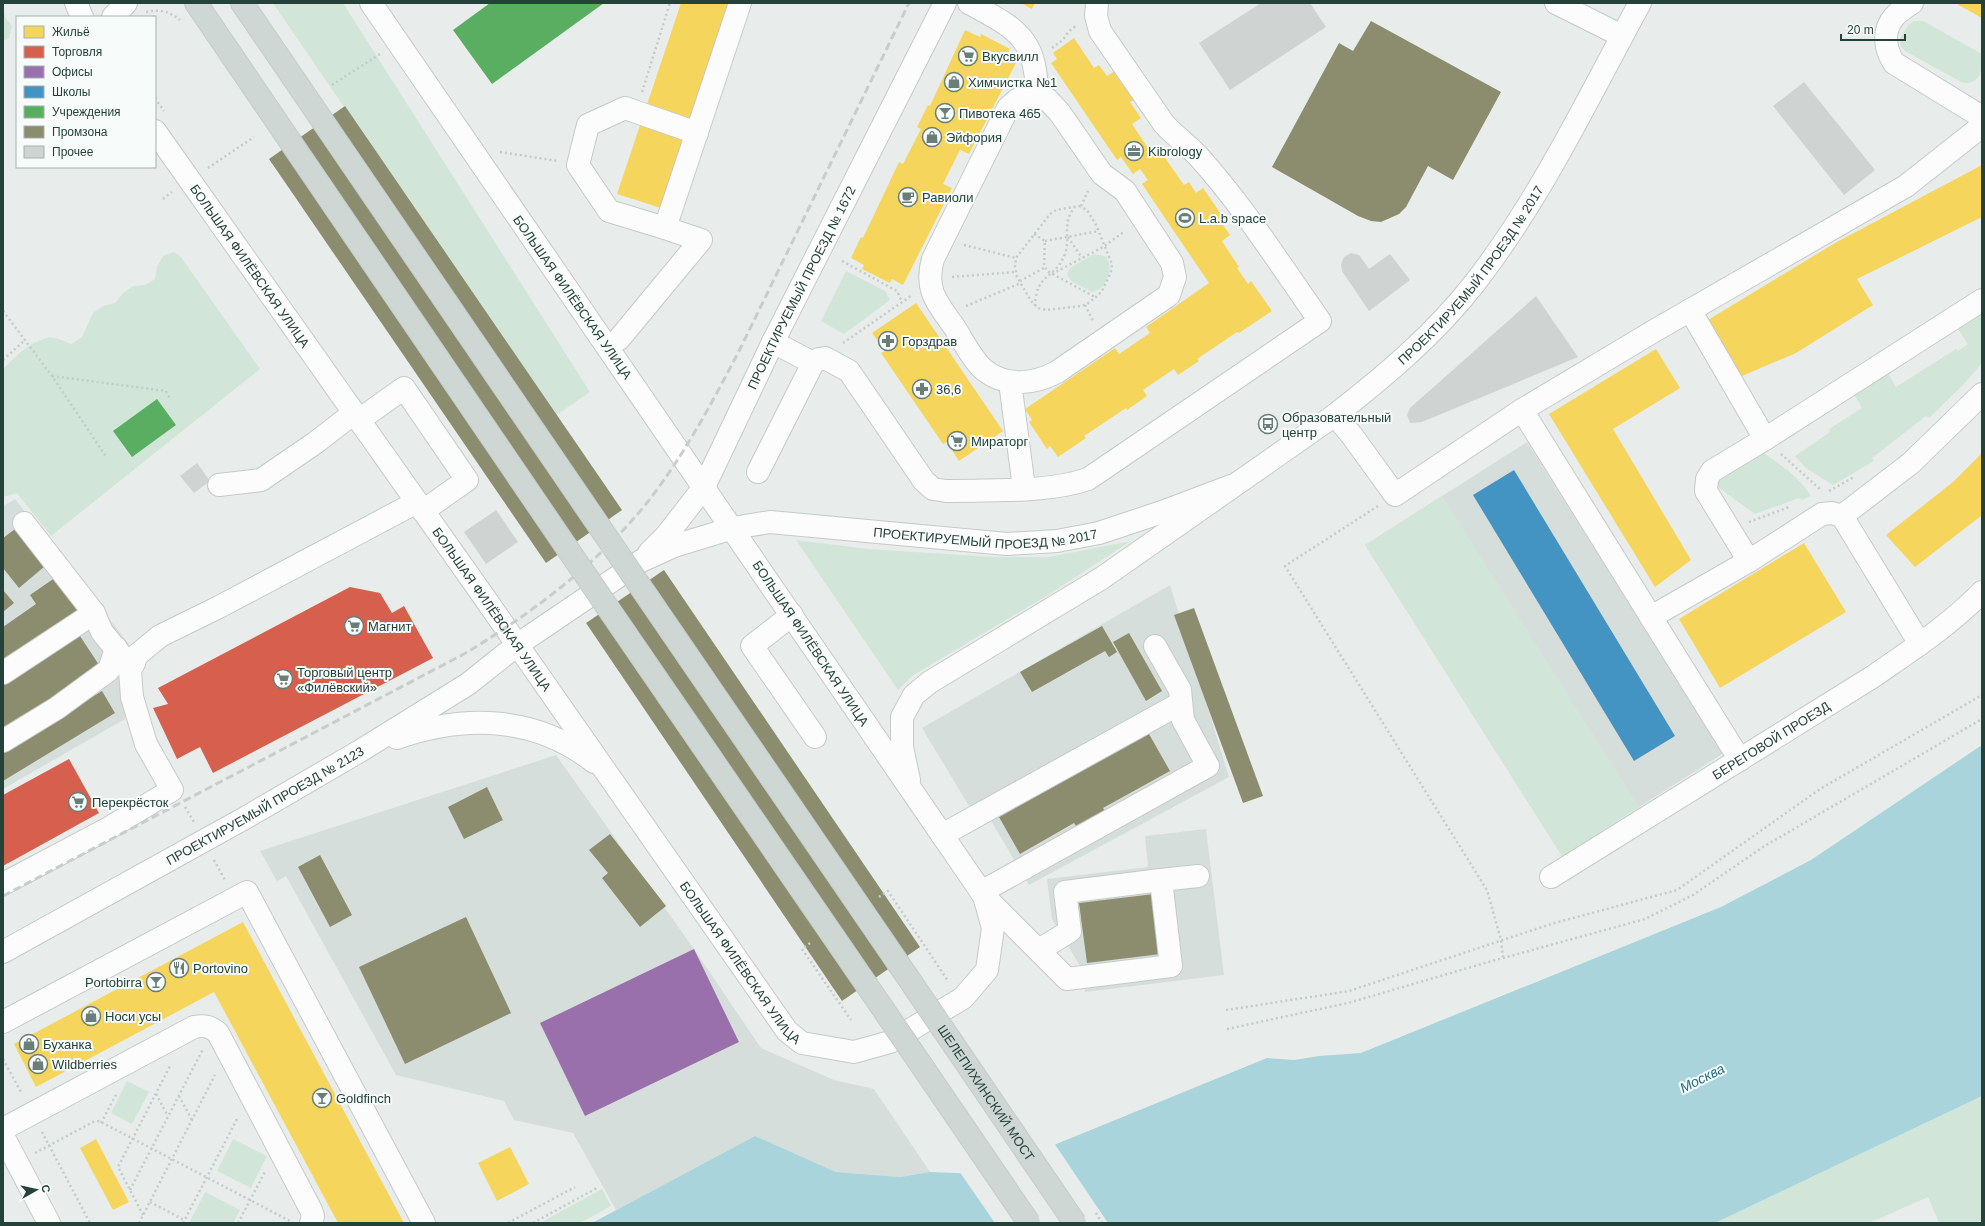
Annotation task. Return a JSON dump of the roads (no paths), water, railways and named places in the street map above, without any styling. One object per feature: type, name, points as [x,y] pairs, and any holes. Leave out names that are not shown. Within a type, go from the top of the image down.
[{"type":"main road","name":"ШЕЛЕПИХИНСКИЙ МОСТ","points":[[242,3],[1075,1223]]},
{"type":"main road","points":[[201,10],[1029,1223]]},
{"type":"street","points":[[76,3],[82,16]]},
{"type":"street","points":[[102,16],[106,3]]},
{"type":"street","name":"БОЛЬШАЯ ФИЛЁВСКАЯ УЛИЦА","points":[[156,132],[787,1030],[802,1043],[854,1052],[890,1042],[963,998],[987,970],[993,928],[983,894],[371,3]]},
{"type":"street","points":[[665,228],[740,3]]},
{"type":"street","name":"ПРОЕКТИРУЕМЫЙ ПРОЕЗД № 1672","points":[[641,561],[666,536],[704,488],[773,342],[945,3]]},
{"type":"street","points":[[969,3],[1017,33],[1029,50],[1033,61],[1038,96]]},
{"type":"street","points":[[773,342],[822,362],[846,369],[852,375],[924,482],[933,489],[946,491],[1061,486],[1088,479],[1320,321],[1229,192],[1193,151],[1175,137],[1164,124],[1100,31],[1096,16],[1097,3]]},
{"type":"street","points":[[1556,3],[1622,36]]},
{"type":"street","name":"ПРОЕКТИРУЕМЫЙ ПРОЕЗД № 2017","points":[[913,792],[902,747],[902,717],[914,695],[930,682],[1102,578],[1231,486],[1335,415],[1370,387],[1421,342],[1473,285],[1525,212],[1577,122],[1640,3]]},
{"type":"street","points":[[1912,3],[1894,17],[1888,27],[1886,42],[1887,52],[1894,63],[1982,117]]},
{"type":"street","points":[[115,16],[134,8]]},
{"type":"street","points":[[185,12],[201,10]]},
{"type":"street","points":[[1026,96],[1038,96],[1047,99],[1060,113],[1102,174],[1125,191],[1172,263],[1175,277],[1169,295],[1048,377],[1028,382],[1010,382],[992,375],[981,368],[934,298],[929,278],[933,259],[1008,108],[1017,100],[1026,96]]},
{"type":"street","points":[[619,339],[701,240],[609,211],[578,165],[588,125],[625,108],[697,134]]},
{"type":"street","points":[[1335,415],[1395,495],[1522,410],[1690,310],[1906,186],[1982,126]]},
{"type":"street","points":[[1749,561],[1706,491],[1707,479],[1712,471],[1765,439],[1982,300]]},
{"type":"street","points":[[1690,310],[1765,439]]},
{"type":"street","points":[[758,472],[822,362]]},
{"type":"street","points":[[1010,382],[1024,488]]},
{"type":"street","points":[[3,884],[109,828],[172,790],[151,755],[132,697],[130,671],[137,655],[160,636],[420,506],[467,480],[404,388],[356,416],[261,480],[219,485]]},
{"type":"street","points":[[1842,516],[1911,463],[1982,394]]},
{"type":"street","points":[[1522,410],[1740,760]]},
{"type":"street","name":"ПРОЕКТИРУЕМЫЙ ПРОЕЗД № 2017","points":[[641,561],[674,546],[733,528],[770,522],[1007,544],[1057,541],[1099,533],[1162,512],[1231,486]]},
{"type":"street","points":[[1651,617],[1749,561],[1822,514],[1832,512],[1842,516],[1920,644]]},
{"type":"street","points":[[24,523],[94,614],[102,632],[125,660],[134,663]]},
{"type":"street","name":"ПРОЕКТИРУЕМЫЙ ПРОЕЗД № 2123","points":[[3,952],[245,818],[360,751],[468,684],[517,645],[641,561]]},
{"type":"street","name":"БЕРЕГОВОЙ ПРОЕЗД","points":[[1551,877],[1874,676],[1920,644],[1968,607],[1982,592]]},
{"type":"street","points":[[3,673],[94,614]]},
{"type":"street","points":[[792,615],[752,646],[815,737]]},
{"type":"street","points":[[1155,646],[1180,690],[1183,720],[1208,766],[983,894],[1067,979],[1171,966],[1161,880]]},
{"type":"street","points":[[3,741],[57,708],[109,670],[116,648]]},
{"type":"street","points":[[942,835],[1181,703]]},
{"type":"street","points":[[360,751],[423,729],[459,724],[500,723],[555,738],[582,753],[606,772]]},
{"type":"street","points":[[1039,950],[1070,931],[1065,892],[1198,876]]},
{"type":"street","points":[[3,1022],[247,892],[424,1223]]},
{"type":"street","points":[[3,1129],[194,1027],[204,1025],[218,1033],[312,1210],[313,1216],[311,1223]]},
{"type":"street","points":[[3,1136],[49,1223]]},
{"type":"water","name":"Москва","points":[[1982,745],[1982,1096],[1715,1223],[592,1223],[755,1136],[836,1172],[900,1177],[930,1172],[983,1174],[1267,1058],[1294,1060],[1319,1056],[1361,1053],[1721,907],[1811,860]]},
{"type":"railway","points":[[3,896],[464,654],[508,626],[550,596],[610,544],[661,485],[704,417],[741,347],[909,3]]},
{"type":"place","name":"Вкусвилл","points":[[968,56]]},
{"type":"place","name":"Химчистка №1","points":[[954,82]]},
{"type":"place","name":"Пивотека 465","points":[[945,113]]},
{"type":"place","name":"Эйфория","points":[[932,137]]},
{"type":"place","name":"Kibrology","points":[[1134,151]]},
{"type":"place","name":"Равиоли","points":[[908,197]]},
{"type":"place","name":"L.a.b space","points":[[1185,218]]},
{"type":"place","name":"Горздрав","points":[[888,341]]},
{"type":"place","name":"36,6","points":[[922,389]]},
{"type":"place","name":"Образовательный центр","points":[[1268,424]]},
{"type":"place","name":"Мираторг","points":[[957,441]]},
{"type":"place","name":"Магнит","points":[[354,626]]},
{"type":"place","name":"Торговый центр «Филёвский»","points":[[283,679]]},
{"type":"place","name":"Перекрёсток","points":[[78,802]]},
{"type":"place","name":"Portovino","points":[[179,968]]},
{"type":"place","name":"Portobirra","points":[[156,982]]},
{"type":"place","name":"Носи усы","points":[[91,1016]]},
{"type":"place","name":"Буханка","points":[[29,1044]]},
{"type":"place","name":"Wildberries","points":[[38,1064]]},
{"type":"place","name":"Goldfinch","points":[[322,1098]]}]
